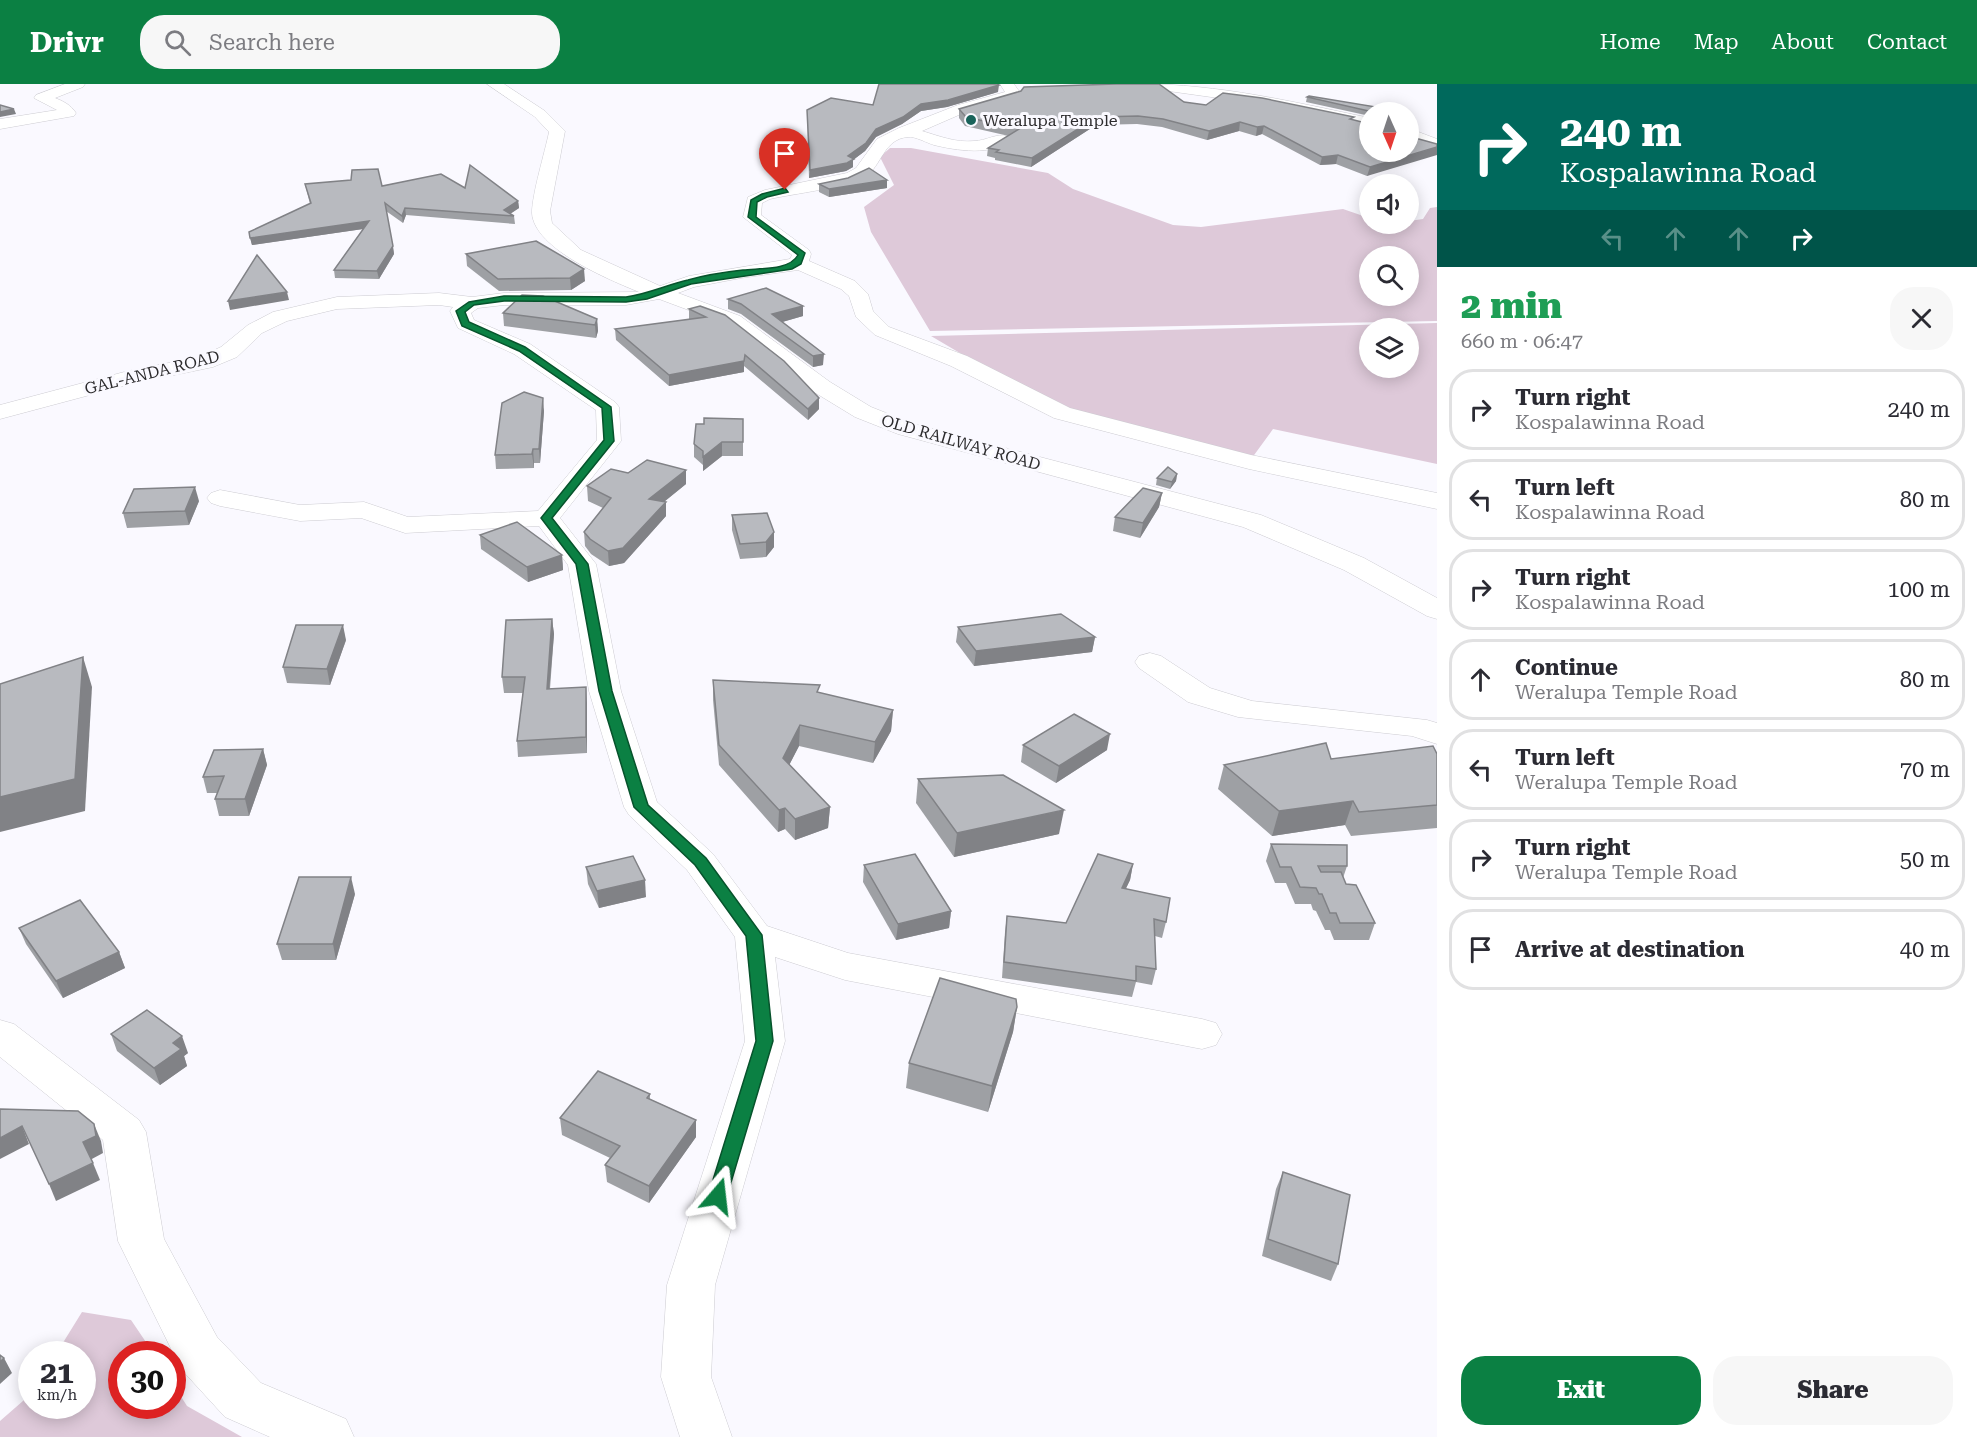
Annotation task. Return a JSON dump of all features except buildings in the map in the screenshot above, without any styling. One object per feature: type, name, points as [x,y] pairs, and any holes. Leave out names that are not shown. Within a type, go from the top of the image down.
[{"type":"street","points":[[0,124],[69,112],[58,104],[41,98],[78,84]]},
{"type":"street","name":"OLD RAILWAY ROAD","points":[[494,84],[540,114],[557,131],[541,210],[543,225],[574,254],[637,284],[661,291],[733,320],[822,387],[863,412],[906,429],[1252,521],[1354,564],[1437,610]]},
{"type":"street","points":[[1007,84],[1014,94],[994,107],[963,108],[904,131],[883,142],[862,172],[852,177],[765,195],[754,201],[752,217],[802,254],[798,263],[848,285],[858,294],[863,313],[882,331],[959,361],[1062,413],[1249,462],[1437,501]]},
{"type":"street","points":[[1147,84],[1261,100],[1359,121]]},
{"type":"street","points":[[904,131],[972,149],[1002,140]]},
{"type":"street","points":[[1419,137],[1437,144]]},
{"type":"street","points":[[776,236],[821,251]]},
{"type":"street","name":"GAL-ANDA ROAD","points":[[0,412],[128,378],[205,362],[229,352],[255,329],[280,316],[337,303],[438,299],[472,303],[504,299],[626,299],[647,297],[689,282],[741,272],[789,267],[798,263]]},
{"type":"street","points":[[220,498],[300,513],[364,510],[405,525],[546,518],[609,441],[606,407],[522,349],[465,324],[460,311],[472,303]]},
{"type":"street","points":[[546,518],[582,564],[605,691],[641,807],[700,862],[754,935],[765,1041],[691,1285],[686,1377],[706,1437]]},
{"type":"street","points":[[1150,662],[1199,695],[1249,711],[1416,727],[1437,734]]},
{"type":"street","points":[[754,935],[845,966],[1202,1034]]},
{"type":"street","points":[[0,1035],[124,1132],[141,1241],[199,1353],[243,1400],[328,1437]]},
{"type":"shaded area","points":[[890,148],[911,148],[1048,173],[1073,189],[1173,225],[1201,227],[1343,209],[1359,215],[1359,234],[1419,234],[1419,220],[1423,219],[1430,208],[1437,207],[1437,321],[1419,321],[1419,318],[1359,318],[1359,323],[930,331],[871,232],[864,207],[894,185],[880,157]]},
{"type":"shaded area","points":[[1419,323],[1437,323],[1437,464],[1273,429],[1249,462],[1062,413],[931,336],[1359,325],[1359,378],[1419,378]]},
{"type":"shaded area","points":[[82,1312],[131,1320],[145,1341],[108,1341],[108,1419],[186,1419],[186,1404],[242,1437],[0,1437],[0,1421],[18,1405],[18,1419],[96,1419],[96,1341],[64,1341]]},
{"type":"place","name":"Weralupa Temple","points":[[971,120]]},
{"type":"route","points":[[718,1196],[765,1041],[754,935],[700,862],[641,807],[605,691],[582,564],[546,518],[609,441],[606,407],[522,349],[465,324],[460,311],[472,303],[504,299],[647,297],[689,282],[741,272],[789,267],[798,263],[802,254],[752,217],[754,201],[765,195],[785,190]]}]
